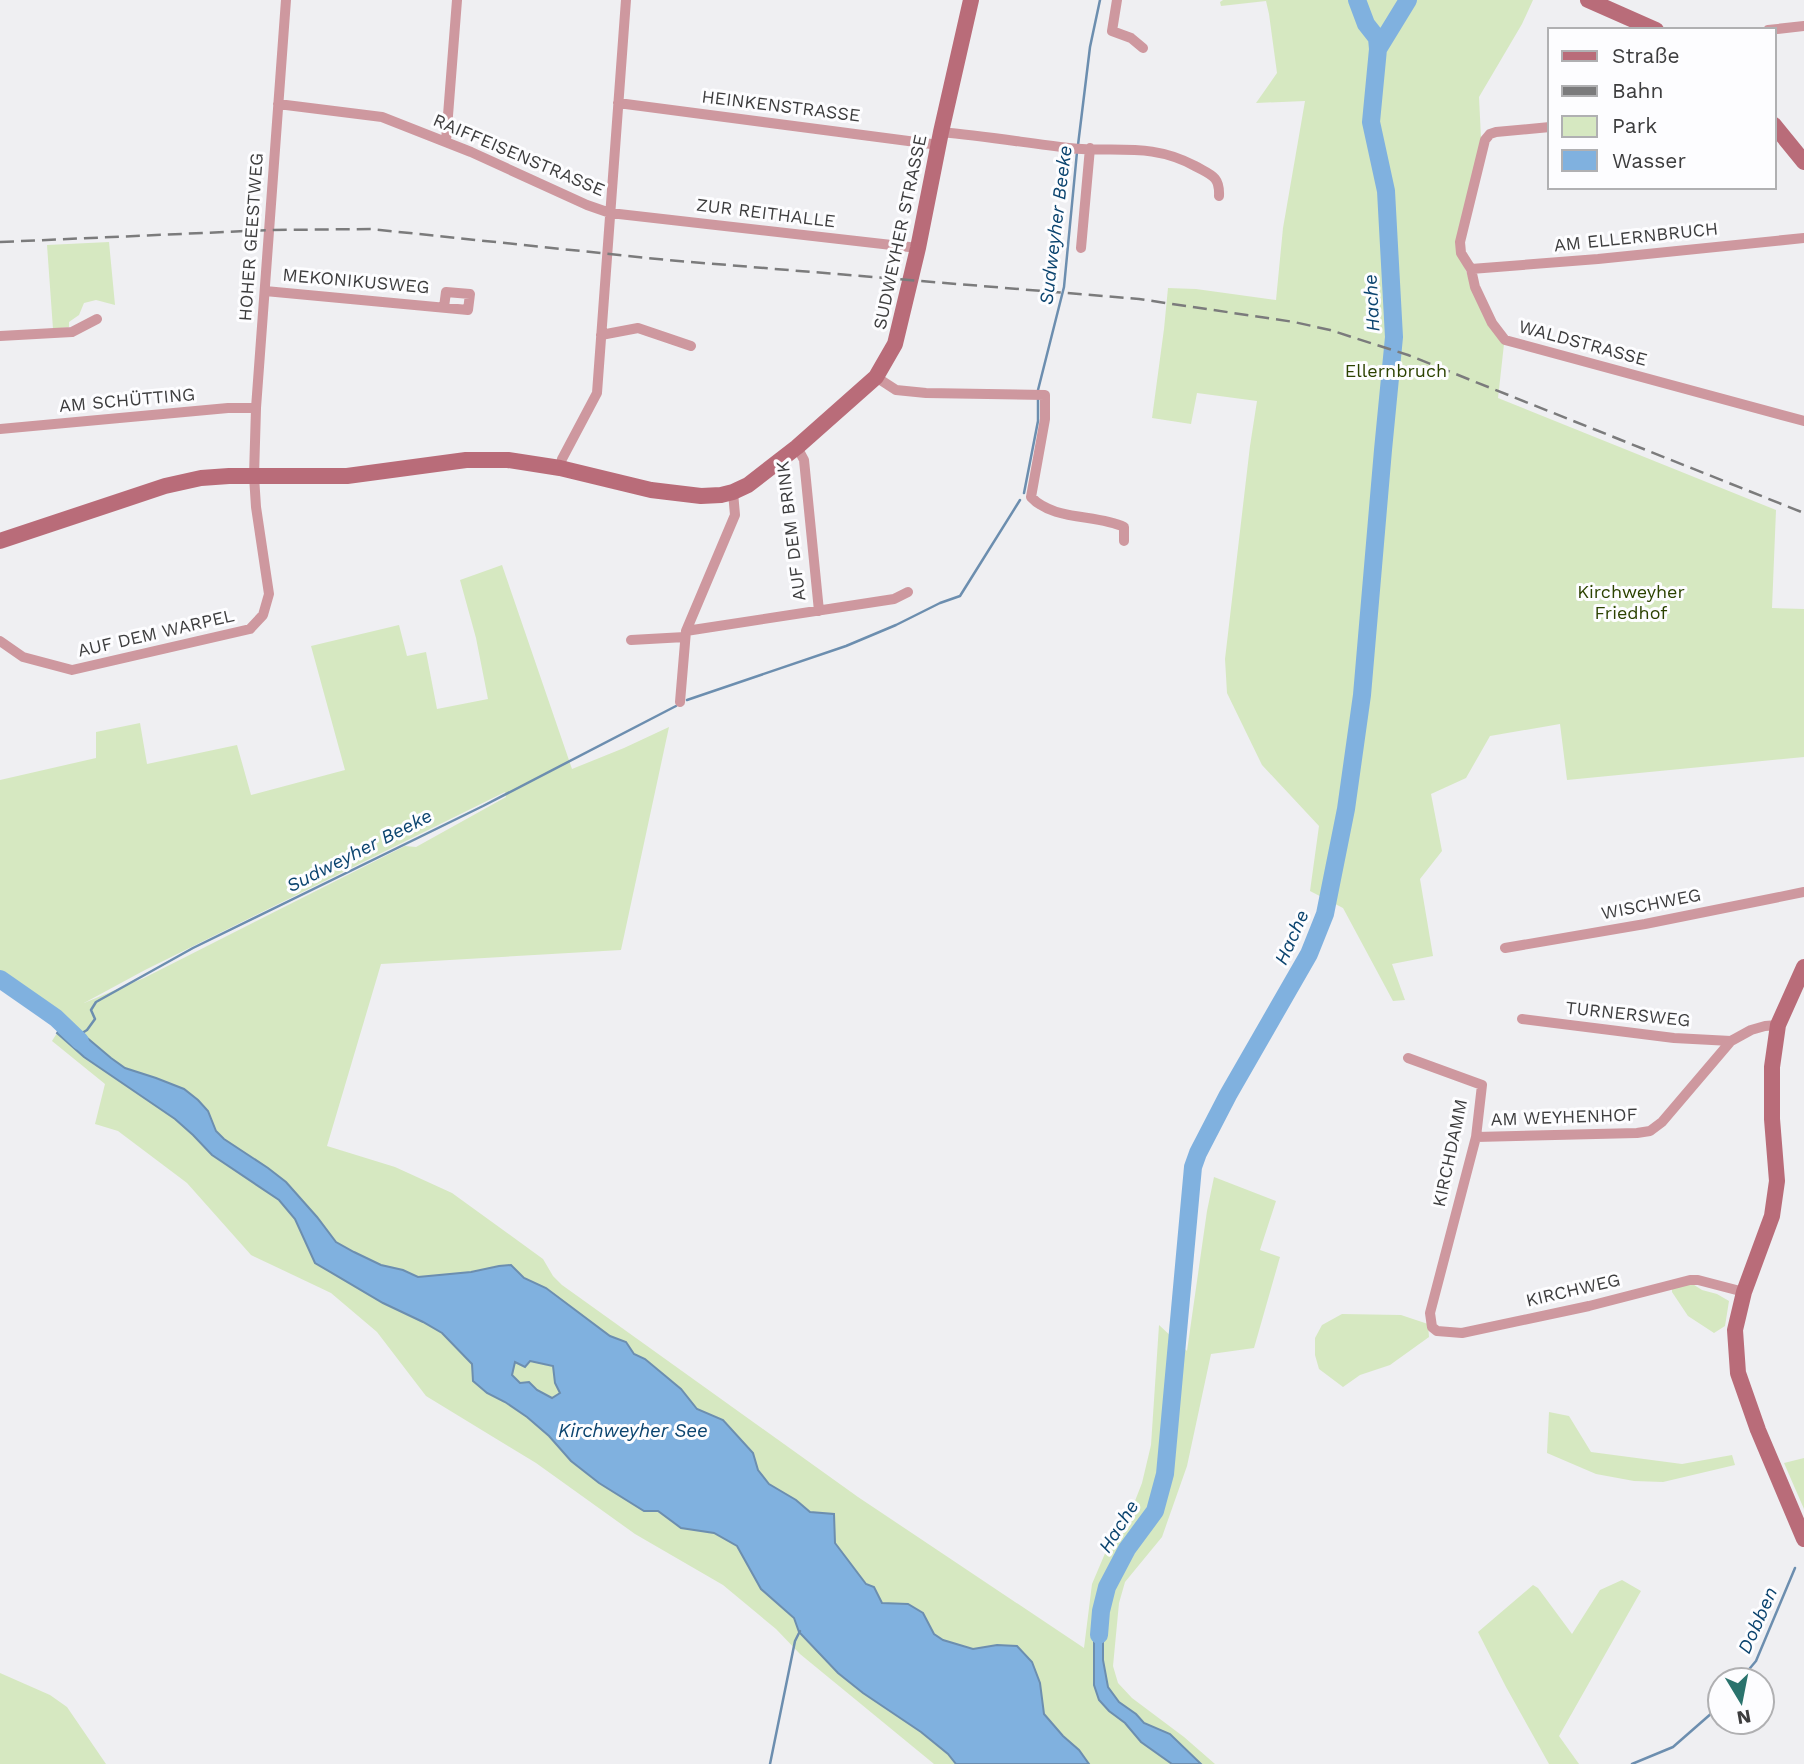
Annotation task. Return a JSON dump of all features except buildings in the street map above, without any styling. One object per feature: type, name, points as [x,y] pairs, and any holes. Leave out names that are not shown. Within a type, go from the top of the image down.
[{"type":"street","name":"HOHER GEESTWEG","points":[[254,476],[256,408],[286,0]]},
{"type":"street","points":[[446,141],[457,0]]},
{"type":"street","points":[[610,213],[626,0]]},
{"type":"street","name":"SUDWEYHER STRASSE","points":[[0,541],[182,481],[229,476],[347,476],[448,462],[508,460],[560,468],[651,490],[701,496],[733,492],[748,485],[797,447],[876,377],[895,344],[971,0]]},
{"type":"street","points":[[1117,0],[1112,31],[1131,38],[1143,48]]},
{"type":"street","points":[[1588,0],[1651,28]]},
{"type":"street","points":[[1776,29],[1804,26]]},
{"type":"street","name":"HEINKENSTRASSE","points":[[618,103],[940,138],[1072,148],[1159,151],[1185,160],[1215,177],[1219,197]]},
{"type":"street","name":"RAIFFEISENSTRASSE","points":[[278,104],[382,117],[446,141],[610,213],[597,393],[562,459],[560,468]]},
{"type":"street","name":"WALDSTRASSE","points":[[1548,127],[1496,132],[1485,140],[1460,242],[1461,253],[1471,269],[1475,287],[1492,323],[1505,341],[1804,421]]},
{"type":"street","points":[[1776,127],[1804,162]]},
{"type":"street","points":[[1081,248],[1090,148]]},
{"type":"street","name":"ZUR REITHALLE","points":[[610,213],[918,248]]},
{"type":"street","name":"AM ELLERNBRUCH","points":[[1471,269],[1804,238]]},
{"type":"street","name":"MEKONIKUSWEG","points":[[265,291],[444,307]]},
{"type":"street","points":[[0,336],[72,332],[97,319]]},
{"type":"street","points":[[601,335],[638,328],[691,346]]},
{"type":"street","points":[[876,377],[896,390],[926,393],[1040,394],[1045,419],[1031,497],[1044,508],[1118,524],[1124,527],[1124,541]]},
{"type":"street","name":"AM SCHÜTTING","points":[[0,429],[228,408],[256,408]]},
{"type":"street","name":"AUF DEM BRINK","points":[[797,447],[804,460],[818,611]]},
{"type":"street","name":"AUF DEM WARPEL","points":[[0,641],[23,657],[72,670],[250,629],[263,615],[269,594],[254,476]]},
{"type":"street","points":[[680,702],[686,634],[735,515],[733,492]]},
{"type":"street","name":"AUF DEM BRINK","points":[[631,640],[686,634],[894,599],[908,592]]},
{"type":"street","name":"WISCHWEG","points":[[1505,948],[1804,892]]},
{"type":"street","points":[[1802,976],[1778,1025],[1772,1067],[1776,1196],[1766,1236],[1744,1292],[1735,1330],[1738,1373],[1758,1430],[1804,1539]]},
{"type":"street","name":"TURNERSWEG","points":[[1522,1019],[1674,1038],[1731,1041]]},
{"type":"street","name":"AM WEYHENHOF","points":[[1476,1137],[1650,1131],[1662,1122],[1731,1041],[1751,1030],[1778,1025]]},
{"type":"street","name":"KIRCHDAMM","points":[[1408,1058],[1482,1085],[1476,1137],[1432,1304]]},
{"type":"street","name":"KIRCHWEG","points":[[1432,1304],[1432,1327],[1437,1331],[1462,1333],[1589,1306],[1690,1280],[1744,1292]]},
{"type":"green space","points":[[1223,0],[1533,0],[1479,97],[1481,138],[1458,242],[1472,287],[1504,344],[1498,398],[1776,510],[1772,608],[1804,609],[1804,757],[1567,780],[1560,724],[1490,736],[1466,778],[1431,794],[1442,851],[1420,879],[1433,956],[1392,964],[1405,1000],[1393,1001],[1343,908],[1310,891],[1319,826],[1262,765],[1227,693],[1225,659],[1257,401],[1197,393],[1191,424],[1152,418],[1168,288],[1276,300],[1283,228],[1305,101],[1256,103],[1277,73],[1266,1],[1221,6],[1220,2]]},
{"type":"green space","points":[[109,242],[115,305],[96,300],[84,303],[79,315],[69,322],[69,327],[53,329],[47,245]]},
{"type":"green space","points":[[502,565],[572,769],[669,727],[621,950],[381,964],[327,1146],[395,1167],[452,1193],[543,1259],[562,1285],[858,1497],[1084,1648],[1092,1584],[1109,1544],[1133,1506],[1142,1483],[1151,1445],[1159,1325],[1187,1351],[1214,1177],[1276,1201],[1260,1250],[1280,1257],[1254,1348],[1211,1354],[1187,1466],[1162,1537],[1125,1582],[1119,1603],[1113,1666],[1118,1683],[1132,1698],[1215,1764],[1201,1764],[1170,1734],[1144,1723],[1119,1702],[1108,1687],[1103,1660],[1101,1612],[1094,1642],[1094,1685],[1109,1711],[1125,1723],[1141,1742],[1173,1764],[1089,1764],[1044,1714],[1040,1683],[1032,1662],[1017,1646],[997,1645],[973,1649],[943,1640],[934,1634],[923,1612],[908,1604],[882,1603],[874,1587],[866,1584],[835,1543],[833,1526],[823,1512],[810,1512],[769,1484],[758,1470],[753,1453],[723,1420],[697,1409],[681,1389],[645,1359],[634,1354],[626,1342],[610,1336],[546,1288],[524,1278],[511,1265],[418,1277],[381,1265],[336,1242],[286,1182],[216,1131],[208,1111],[198,1100],[184,1089],[125,1068],[111,1059],[66,1020],[0,971],[0,780],[96,758],[96,732],[140,723],[147,764],[237,745],[251,795],[345,770],[311,646],[399,625],[407,656],[426,652],[437,709],[488,699],[476,638],[460,580]],"holes":[[[505,792],[506,797],[416,847],[405,846],[144,978],[84,1003],[145,970]]]},
{"type":"green space","points":[[57,1033],[84,1057],[175,1119],[246,1177],[279,1200],[295,1219],[306,1240],[383,1303],[442,1333],[472,1364],[487,1393],[527,1417],[549,1436],[571,1461],[599,1483],[644,1511],[658,1511],[681,1528],[714,1533],[737,1546],[761,1589],[794,1618],[799,1632],[838,1673],[921,1732],[956,1764],[934,1764],[800,1654],[776,1629],[723,1585],[635,1534],[536,1463],[426,1396],[377,1332],[331,1293],[251,1255],[187,1183],[118,1131],[95,1124],[105,1084],[52,1041]]},
{"type":"green space","points":[[1691,1283],[1729,1301],[1725,1326],[1714,1333],[1688,1316],[1672,1292],[1672,1289]]},
{"type":"green space","points":[[1342,1314],[1401,1315],[1428,1324],[1429,1337],[1390,1365],[1360,1375],[1343,1387],[1319,1369],[1315,1355],[1315,1338],[1322,1325]]},
{"type":"green space","points":[[515,1361],[553,1366],[555,1383],[560,1393],[552,1398],[529,1382],[520,1384],[512,1375]]},
{"type":"green space","points":[[1549,1412],[1569,1416],[1591,1452],[1682,1464],[1732,1455],[1735,1465],[1663,1482],[1634,1481],[1596,1474],[1547,1453]]},
{"type":"green space","points":[[1804,1458],[1804,1509],[1784,1463]]},
{"type":"green space","points":[[1622,1580],[1641,1591],[1559,1736],[1579,1764],[1549,1764],[1478,1632],[1533,1585],[1572,1634],[1600,1590]]},
{"type":"green space","points":[[0,1673],[50,1695],[67,1707],[106,1764],[0,1764]]},
{"type":"water","name":"Kirchweyher See","points":[[66,1020],[125,1068],[184,1089],[208,1111],[216,1131],[224,1139],[286,1182],[336,1242],[354,1252],[381,1265],[418,1277],[511,1265],[524,1278],[546,1288],[610,1336],[626,1342],[634,1354],[645,1359],[681,1389],[697,1409],[723,1420],[753,1453],[758,1470],[769,1484],[810,1512],[834,1514],[835,1543],[866,1584],[874,1587],[882,1603],[908,1604],[923,1613],[934,1634],[943,1640],[973,1649],[997,1645],[1017,1646],[1032,1662],[1040,1683],[1044,1714],[1089,1764],[956,1764],[921,1732],[838,1673],[799,1632],[794,1618],[761,1589],[737,1546],[714,1533],[681,1528],[658,1511],[644,1511],[599,1483],[571,1461],[549,1436],[527,1417],[487,1393],[473,1381],[472,1364],[442,1333],[383,1303],[315,1263],[295,1219],[279,1200],[212,1155],[175,1119],[84,1057],[57,1033]],"holes":[[[530,1361],[553,1366],[555,1383],[560,1393],[552,1398],[529,1382],[520,1383],[512,1375],[515,1362],[525,1367]]]},
{"type":"water","points":[[1101,1611],[1103,1660],[1108,1687],[1119,1702],[1144,1723],[1170,1734],[1201,1764],[1172,1764],[1141,1742],[1125,1723],[1099,1700],[1094,1685],[1094,1642],[1096,1621]]},
{"type":"waterway","name":"Sudweyher Beeke","points":[[1078,145],[1090,47],[1100,0]]},
{"type":"waterway","name":"Hache","points":[[1357,0],[1366,24],[1377,38],[1378,49]]},
{"type":"waterway","name":"Hache","points":[[1099,1635],[1107,1587],[1127,1549],[1155,1511],[1165,1474],[1193,1167],[1228,1095],[1309,954],[1325,914],[1346,809],[1362,695],[1394,337],[1386,191],[1371,122],[1378,49],[1408,0]]},
{"type":"waterway","name":"Sudweyher Beeke","points":[[1038,390],[1064,287],[1077,152]]},
{"type":"waterway","name":"Sudweyher Beeke","points":[[1024,493],[1038,421],[1038,397]]},
{"type":"waterway","name":"Sudweyher Beeke","points":[[687,700],[846,646],[960,596],[1020,500]]},
{"type":"waterway","name":"Sudweyher Beeke","points":[[79,1035],[87,1030],[95,1019],[91,1010],[96,1002],[193,948],[483,806],[676,706]]},
{"type":"waterway","points":[[0,979],[56,1018],[80,1041]]},
{"type":"waterway","name":"Dobben","points":[[1752,1666],[1795,1568]]},
{"type":"waterway","points":[[770,1764],[795,1641],[800,1631]]},
{"type":"waterway","name":"Dobben","points":[[1632,1764],[1673,1747],[1706,1718]]},
{"type":"railway","points":[[0,242],[270,230],[371,229],[667,260],[1139,299],[1294,322],[1330,330],[1408,355],[1804,513]]},
{"type":"park label","name":"Ellernbruch","points":[[1396,371]]},
{"type":"park label","name":"Kirchweyher Friedhof","points":[[1631,602]]}]
